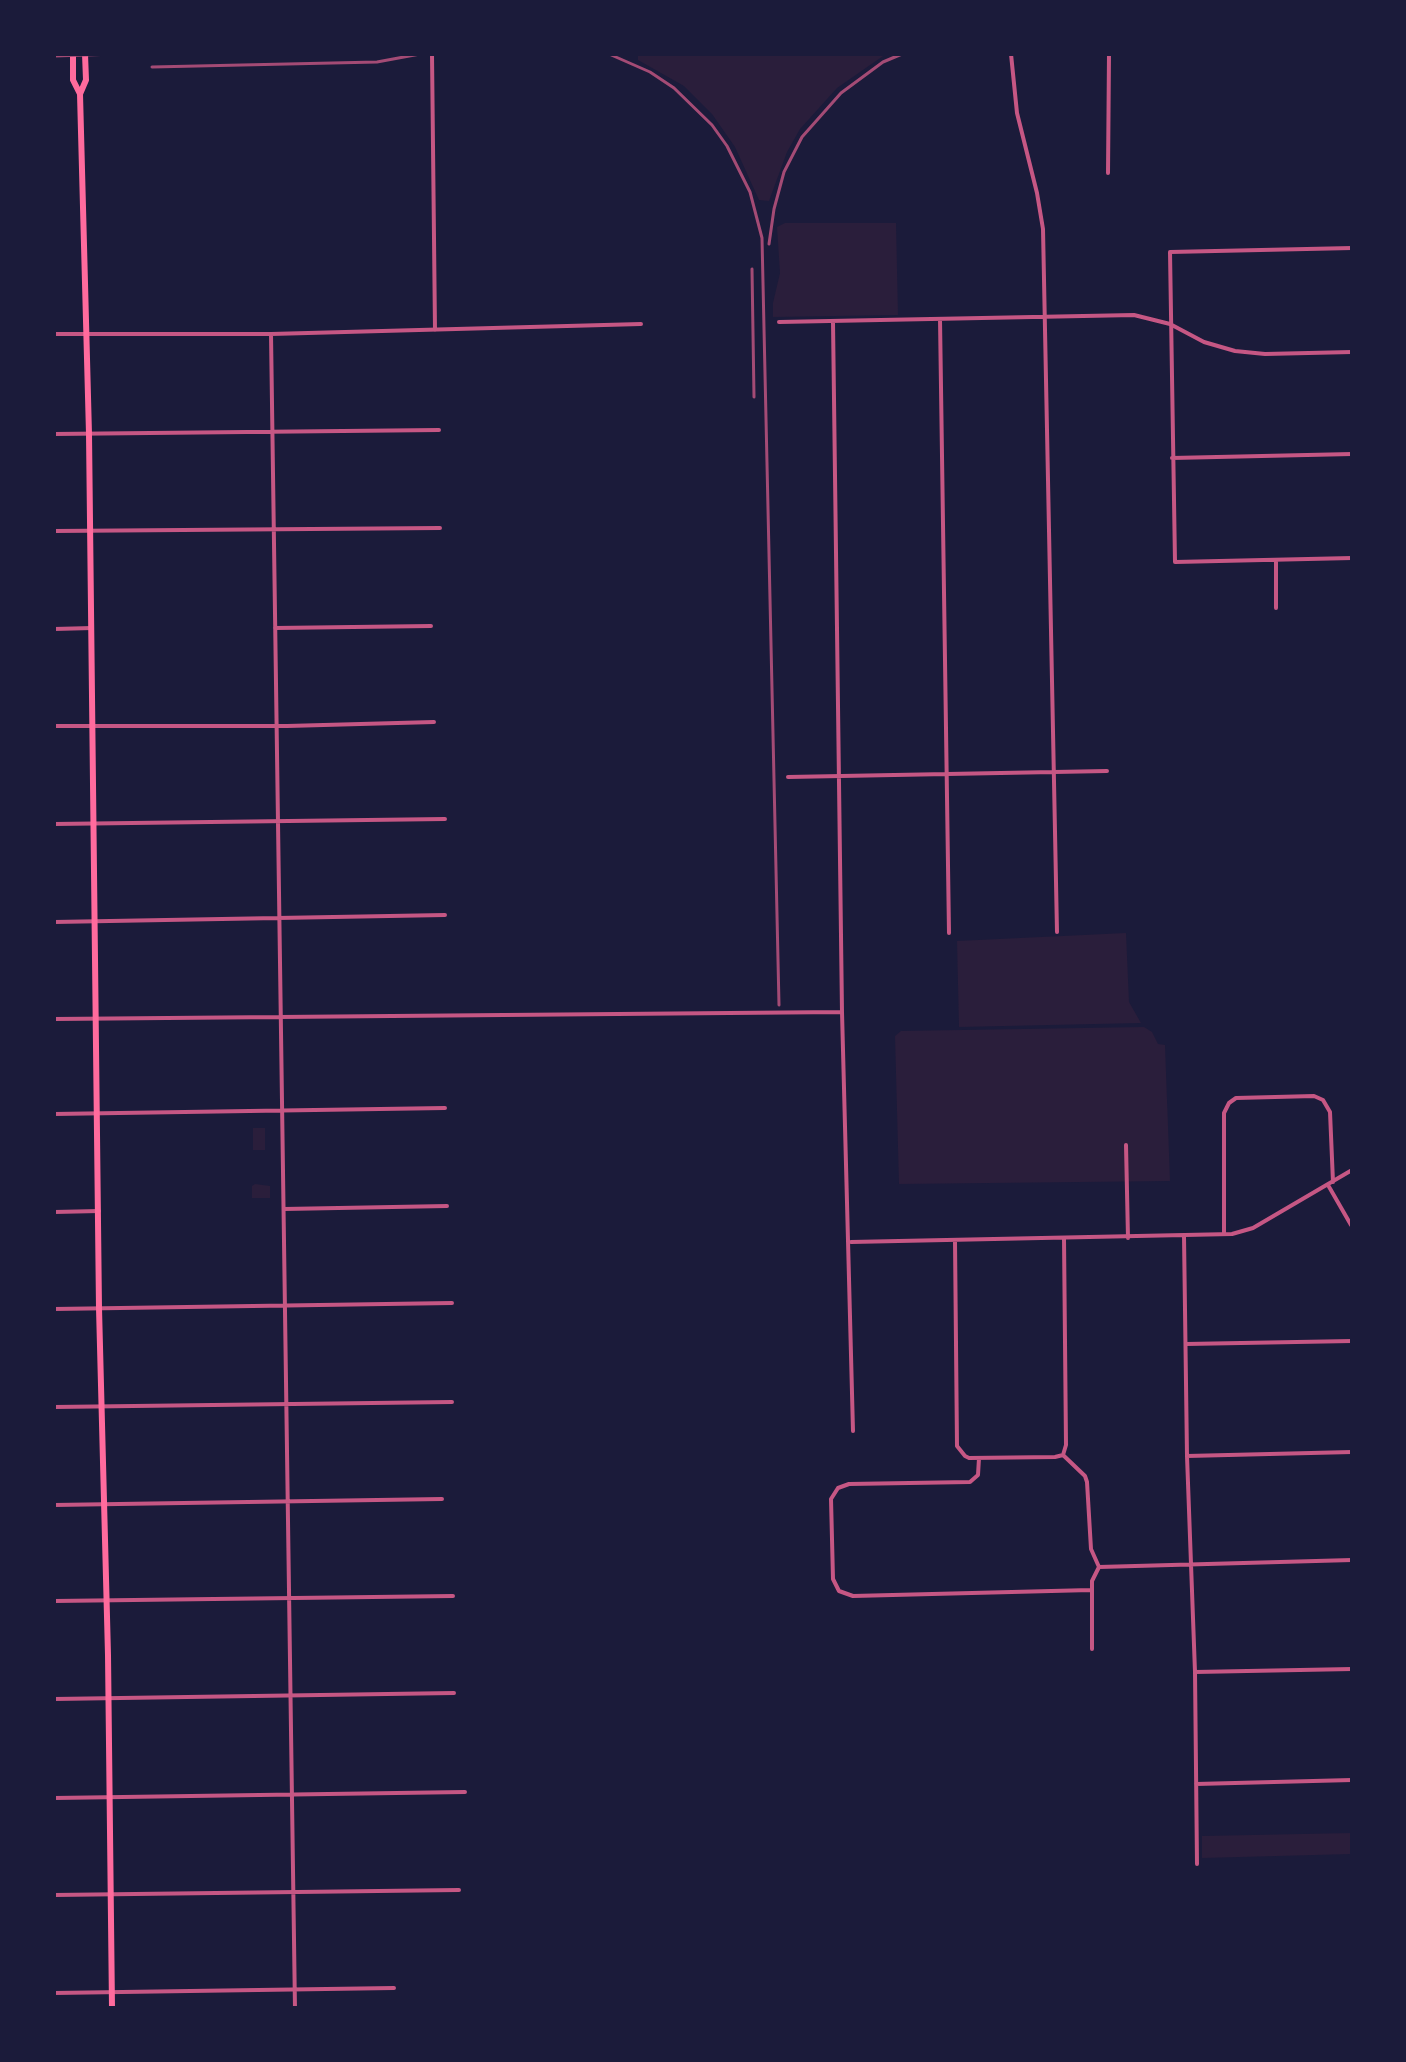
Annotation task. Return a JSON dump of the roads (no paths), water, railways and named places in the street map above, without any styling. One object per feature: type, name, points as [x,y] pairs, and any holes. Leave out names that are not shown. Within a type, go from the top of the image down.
[{"type":"main road","points":[[73,54],[73,80],[80,94]]},
{"type":"main road","points":[[85,54],[86,80],[80,94],[89,434],[100,1406],[107,1600],[112,2008]]},
{"type":"street","points":[[432,54],[435,330]]},
{"type":"street","points":[[1011,54],[1017,113],[1043,227],[1057,932]]},
{"type":"street","points":[[1108,173],[1109,54]]},
{"type":"street","points":[[1352,248],[1170,252],[1175,562],[1352,558]]},
{"type":"street","points":[[779,322],[1134,315],[1170,324],[1204,342],[1247,353],[1352,352]]},
{"type":"street","points":[[940,319],[949,933]]},
{"type":"street","points":[[833,322],[842,1012],[853,1431]]},
{"type":"street","points":[[54,334],[271,334],[641,324]]},
{"type":"street","points":[[271,334],[295,2008]]},
{"type":"street","points":[[54,434],[439,430]]},
{"type":"street","points":[[1172,458],[1352,454]]},
{"type":"street","points":[[54,531],[440,528]]},
{"type":"street","points":[[1276,561],[1276,608]]},
{"type":"street","points":[[275,628],[431,626]]},
{"type":"street","points":[[54,629],[92,628]]},
{"type":"street","points":[[54,726],[434,722]]},
{"type":"street","points":[[788,777],[1107,771]]},
{"type":"street","points":[[54,824],[445,819]]},
{"type":"street","points":[[54,922],[445,915]]},
{"type":"street","points":[[54,1019],[842,1012]]},
{"type":"street","points":[[1224,1235],[1224,1113],[1232,1100],[1240,1097],[1314,1096],[1325,1103],[1330,1112],[1330,1183],[1351,1225]]},
{"type":"street","points":[[54,1114],[445,1108]]},
{"type":"street","points":[[1126,1145],[1128,1238]]},
{"type":"street","points":[[850,1242],[1224,1235],[1253,1228],[1352,1170]]},
{"type":"street","points":[[284,1209],[447,1206]]},
{"type":"street","points":[[54,1212],[99,1211]]},
{"type":"street","points":[[1184,1236],[1197,1864]]},
{"type":"street","points":[[1063,1455],[1066,1445],[1064,1238]]},
{"type":"street","points":[[955,1241],[957,1446],[965,1456],[979,1458],[1063,1455]]},
{"type":"street","points":[[54,1309],[452,1303]]},
{"type":"street","points":[[1186,1344],[1352,1341]]},
{"type":"street","points":[[54,1407],[452,1402]]},
{"type":"street","points":[[1187,1456],[1352,1452]]},
{"type":"street","points":[[1063,1455],[1085,1476],[1087,1482],[1091,1549],[1099,1567]]},
{"type":"street","points":[[979,1458],[978,1475],[970,1482],[849,1484],[838,1488],[831,1499],[833,1579],[839,1591],[853,1596],[1091,1590]]},
{"type":"street","points":[[54,1505],[442,1499]]},
{"type":"street","points":[[1092,1649],[1091,1590],[1094,1573],[1099,1567],[1352,1560]]},
{"type":"street","points":[[54,1601],[453,1596]]},
{"type":"street","points":[[1195,1672],[1352,1669]]},
{"type":"street","points":[[54,1699],[454,1693]]},
{"type":"street","points":[[1196,1784],[1352,1780]]},
{"type":"street","points":[[54,1798],[465,1792]]},
{"type":"street","points":[[54,1895],[459,1890]]},
{"type":"street","points":[[54,1993],[394,1988]]},
{"type":"railway","points":[[54,56],[116,54]]},
{"type":"railway","points":[[152,67],[377,62],[420,54]]},
{"type":"railway","points":[[609,54],[650,72],[674,88],[712,125],[727,146],[750,192],[762,238],[779,1005]]},
{"type":"railway","points":[[769,244],[784,172],[802,137],[841,93],[883,62],[902,54]]},
{"type":"railway","points":[[752,269],[754,397]]}]
